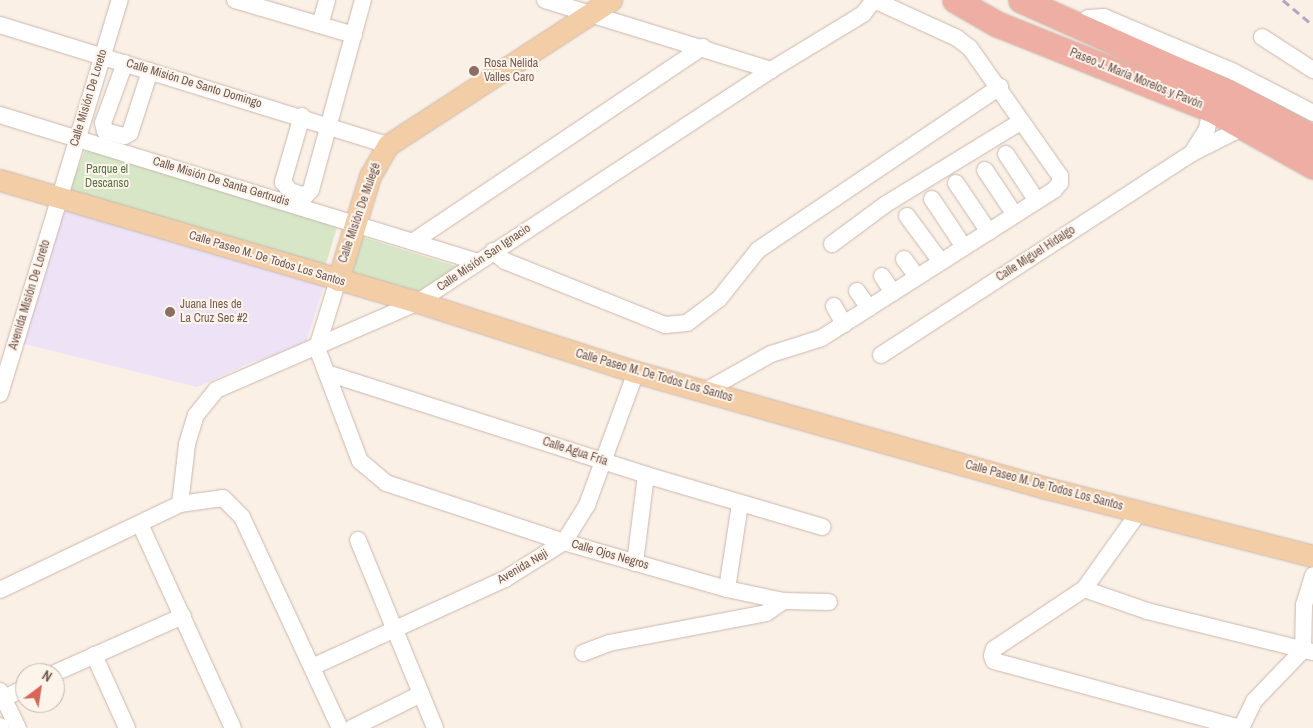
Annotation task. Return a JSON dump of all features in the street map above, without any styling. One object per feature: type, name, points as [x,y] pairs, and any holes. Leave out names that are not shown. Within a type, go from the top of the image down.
[{"type":"highway","name":"Paseo J. María Morelos y Pavón","points":[[955,0],[997,24],[1211,109],[1313,166]]},
{"type":"highway","name":"Paseo J. María Morelos y Pavón","points":[[1021,0],[1233,95],[1313,138]]},
{"type":"main road","name":"Calle Misión De Mulegé","points":[[338,280],[370,176],[388,144],[611,0]]},
{"type":"main road","name":"Calle Paseo M. De Todos Los Santos","points":[[0,180],[418,302],[636,372],[705,392],[1139,512],[1313,556]]},
{"type":"street","name":"Calle Misión De Loreto","points":[[61,197],[76,138],[120,0]]},
{"type":"street","points":[[236,0],[354,35]]},
{"type":"street","points":[[320,25],[327,0]]},
{"type":"street","points":[[302,116],[283,182],[290,191],[306,196],[311,190],[364,0]]},
{"type":"street","points":[[545,0],[703,47],[771,70]]},
{"type":"street","points":[[705,392],[771,354],[822,338],[1054,190],[1060,176],[980,59],[957,38],[874,0]]},
{"type":"street","name":"Calle Misión San Ignacio","points":[[180,504],[187,444],[196,415],[210,395],[229,381],[317,348],[418,302],[771,70],[863,14],[874,0]]},
{"type":"street","points":[[1081,27],[1088,18],[1104,17],[1311,107]]},
{"type":"street","name":"Calle Misión De Santo Domingo","points":[[0,25],[302,116],[388,144]]},
{"type":"street","points":[[1262,37],[1313,70]]},
{"type":"street","points":[[414,241],[703,47]]},
{"type":"street","points":[[125,63],[103,123],[105,131],[124,136],[130,133],[150,71]]},
{"type":"street","points":[[493,251],[504,261],[666,324],[687,324],[719,299],[758,250],[1000,88]]},
{"type":"street","name":"Calle Miguel Hidalgo","points":[[1192,153],[1207,130],[1211,109]]},
{"type":"street","name":"Calle Misión De Santa Gertrudis","points":[[0,114],[477,262]]},
{"type":"street","points":[[832,244],[886,204],[1022,121]]},
{"type":"street","name":"Calle Miguel Hidalgo","points":[[881,355],[1192,153],[1229,134],[1249,129]]},
{"type":"street","points":[[1006,154],[1037,201]]},
{"type":"street","points":[[985,170],[1015,215]]},
{"type":"street","points":[[956,183],[989,232]]},
{"type":"street","name":"Avenida Misión De Loreto","points":[[0,394],[61,197]]},
{"type":"street","points":[[932,199],[964,247]]},
{"type":"street","points":[[907,216],[940,262]]},
{"type":"street","points":[[904,260],[917,277]]},
{"type":"street","points":[[882,276],[893,293]]},
{"type":"street","points":[[328,373],[317,348],[338,280]]},
{"type":"street","points":[[857,291],[869,308]]},
{"type":"street","points":[[834,306],[844,324]]},
{"type":"street","name":"Avenida Neji","points":[[312,667],[505,579],[564,542],[587,505],[605,461],[636,372]]},
{"type":"street","name":"Calle Ojos Negros","points":[[328,373],[360,461],[386,483],[564,542],[727,589],[784,602]]},
{"type":"street","name":"Calle Agua Fría","points":[[328,373],[646,475],[823,527]]},
{"type":"street","points":[[635,563],[646,475]]},
{"type":"street","points":[[0,590],[180,504],[223,498],[242,517],[340,728]]},
{"type":"street","points":[[727,589],[740,504]]},
{"type":"street","points":[[1139,512],[1084,589],[994,650],[992,656],[994,661],[1241,728],[1254,701],[1308,651]]},
{"type":"street","points":[[140,524],[234,728]]},
{"type":"street","points":[[358,540],[435,728]]},
{"type":"street","points":[[1308,651],[1304,605],[1313,576]]},
{"type":"street","points":[[1084,589],[1147,611],[1308,651]]},
{"type":"street","points":[[583,653],[609,643],[766,612],[784,602],[829,602]]},
{"type":"street","points":[[65,668],[183,616]]},
{"type":"street","points":[[94,655],[127,728]]},
{"type":"street","points":[[15,691],[1,696],[18,728]]},
{"type":"street","points":[[352,728],[421,694]]},
{"type":"shaded area","name":"Juana Ines de La Cruz Sec #2","points":[[56,202],[325,283],[304,348],[250,363],[197,387],[17,342]]},
{"type":"green space","name":"Parque el Descanso","points":[[87,145],[337,227],[325,267],[69,191]]},
{"type":"green space","points":[[353,234],[458,267],[422,297],[339,273]]},
{"type":"railway","points":[[1283,0],[1313,25]]},
{"type":"place","name":"Rosa Nelida Valles Caro","points":[[474,71]]},
{"type":"place","name":"Juana Ines de La Cruz Sec #2","points":[[170,312]]}]
